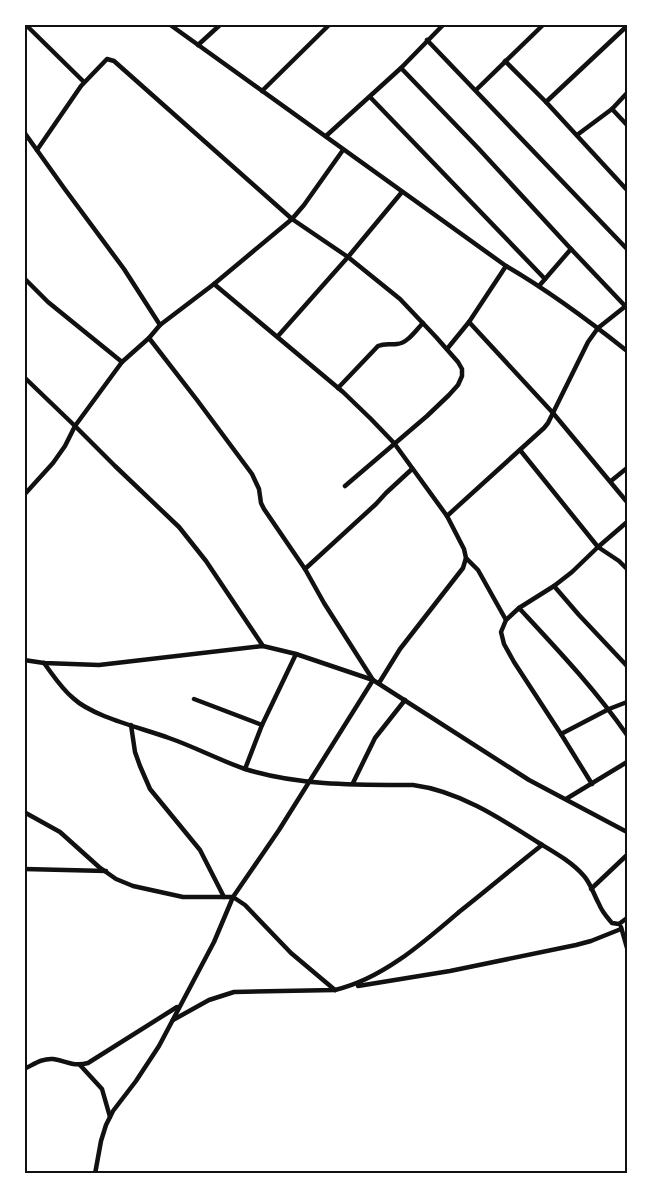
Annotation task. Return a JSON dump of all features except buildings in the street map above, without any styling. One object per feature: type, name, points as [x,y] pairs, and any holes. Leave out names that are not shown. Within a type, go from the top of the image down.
[{"type":"street","points":[[25,24],[84,82]]},
{"type":"street","points":[[169,24],[627,351]]},
{"type":"street","points":[[198,45],[221,24]]},
{"type":"street","points":[[262,91],[330,24]]},
{"type":"street","points":[[326,136],[401,68],[444,24]]},
{"type":"street","points":[[476,90],[544,24]]},
{"type":"street","points":[[546,102],[627,26]]},
{"type":"street","points":[[428,40],[627,249]]},
{"type":"street","points":[[36,150],[84,82],[107,59],[114,62],[292,219],[348,257],[400,299],[447,349],[462,369],[458,385],[427,416],[345,486]]},
{"type":"street","points":[[505,61],[627,190]]},
{"type":"street","points":[[401,68],[627,306],[597,328],[544,428],[447,516]]},
{"type":"street","points":[[577,135],[612,109],[627,93]]},
{"type":"street","points":[[369,97],[545,279]]},
{"type":"street","points":[[612,109],[627,125]]},
{"type":"street","points":[[24,132],[124,269],[160,325]]},
{"type":"street","points":[[24,493],[53,463],[75,426],[122,362],[160,325],[214,284],[292,219],[343,150]]},
{"type":"street","points":[[278,336],[402,192]]},
{"type":"street","points":[[539,286],[571,249]]},
{"type":"street","points":[[447,349],[469,322],[506,266]]},
{"type":"street","points":[[24,278],[48,302],[122,362]]},
{"type":"street","points":[[214,284],[338,388],[394,443],[447,516],[464,549],[466,558],[463,568],[400,648],[379,683]]},
{"type":"street","points":[[469,322],[553,413],[627,502]]},
{"type":"street","points":[[338,388],[378,346],[400,344],[423,323]]},
{"type":"street","points":[[149,338],[252,474],[264,509],[305,569],[373,680]]},
{"type":"street","points":[[24,377],[179,527],[206,561],[263,646]]},
{"type":"street","points":[[520,450],[598,547],[627,569]]},
{"type":"street","points":[[611,481],[627,468]]},
{"type":"street","points":[[305,569],[412,469]]},
{"type":"street","points":[[592,784],[514,662],[504,644],[501,632],[506,620],[519,608],[572,572],[627,522]]},
{"type":"street","points":[[466,558],[478,570],[506,620]]},
{"type":"street","points":[[554,586],[627,666]]},
{"type":"street","points":[[519,608],[586,680],[627,735]]},
{"type":"street","points":[[24,660],[44,663],[99,664],[263,646],[296,654],[379,683],[529,780],[627,832]]},
{"type":"street","points":[[245,769],[262,725],[296,654]]},
{"type":"street","points":[[44,663],[61,687],[74,700],[91,710],[245,769],[309,782],[428,787],[464,800],[542,844],[583,874],[606,916],[612,923],[620,926],[626,938],[627,948]]},
{"type":"street","points":[[95,1174],[101,1141],[110,1117],[159,1046],[214,942],[233,897],[373,680]]},
{"type":"street","points":[[194,699],[262,725]]},
{"type":"street","points":[[353,783],[375,738],[405,700]]},
{"type":"street","points":[[561,734],[627,702]]},
{"type":"street","points":[[131,725],[135,752],[150,789],[200,850],[224,897]]},
{"type":"street","points":[[566,799],[627,762]]},
{"type":"street","points":[[24,812],[60,832],[116,879],[133,886],[183,897],[233,897],[335,990]]},
{"type":"street","points":[[621,828],[627,824]]},
{"type":"street","points":[[351,987],[411,953],[542,844]]},
{"type":"street","points":[[591,888],[627,855]]},
{"type":"street","points":[[24,869],[106,871]]},
{"type":"street","points":[[172,1021],[209,1000],[234,993],[335,990],[450,971],[576,945],[591,941],[620,926],[627,918]]},
{"type":"street","points":[[24,1070],[46,1059],[80,1065],[88,1063],[180,1005]]},
{"type":"street","points":[[80,1065],[102,1089],[110,1117]]}]
